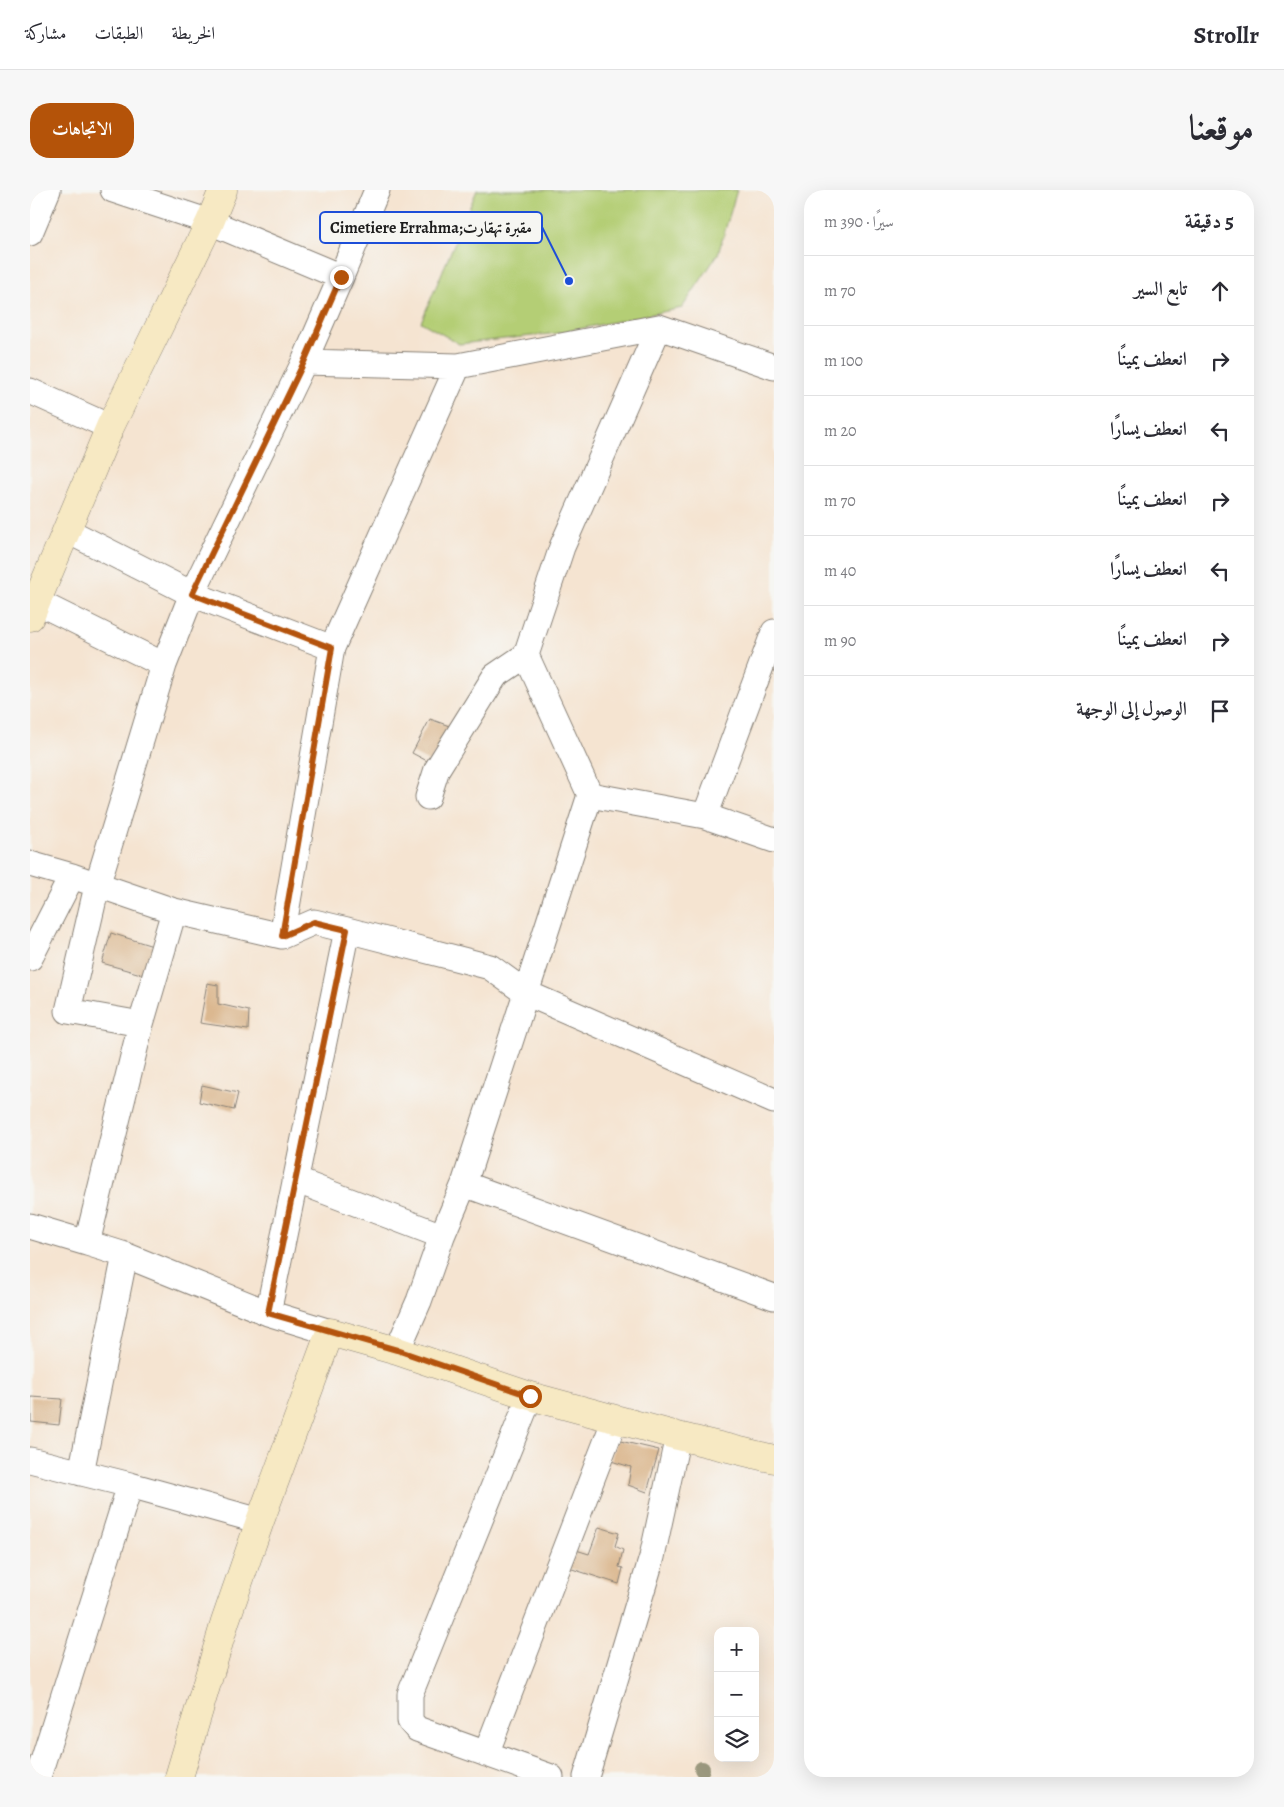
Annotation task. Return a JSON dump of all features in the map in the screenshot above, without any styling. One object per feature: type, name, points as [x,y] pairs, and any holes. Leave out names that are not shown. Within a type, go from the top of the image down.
[{"type":"street","points":[[30,233],[48,190]]},
{"type":"street","points":[[113,190],[210,222],[341,277]]},
{"type":"street","points":[[164,664],[33,609],[110,427],[210,222],[223,190]]},
{"type":"street","points":[[141,1024],[68,1011],[97,886],[164,664],[192,594],[304,362],[377,190]]},
{"type":"street","points":[[304,362],[458,366],[659,327],[774,367]]},
{"type":"street","points":[[428,798],[437,769],[495,676],[526,655],[562,547],[659,327]]},
{"type":"street","points":[[282,936],[332,648],[458,366]]},
{"type":"street","points":[[30,391],[110,427]]},
{"type":"street","points":[[66,530],[192,594],[332,648]]},
{"type":"street","points":[[705,816],[771,646]]},
{"type":"street","points":[[397,1350],[419,1301],[442,1236],[464,1184],[590,795],[526,655]]},
{"type":"street","points":[[590,795],[705,816],[774,840]]},
{"type":"street","points":[[30,864],[72,876],[174,911],[282,936],[314,922],[490,968],[526,992],[774,1101]]},
{"type":"street","points":[[30,958],[72,876]]},
{"type":"street","points":[[87,1243],[141,1024],[174,911]]},
{"type":"street","points":[[268,1313],[347,930]]},
{"type":"street","points":[[294,1180],[442,1236]]},
{"type":"street","points":[[464,1184],[774,1297]]},
{"type":"street","points":[[30,1226],[125,1254],[268,1313],[397,1350],[530,1396],[678,1436],[774,1459]]},
{"type":"street","points":[[81,1473],[125,1254]]},
{"type":"street","points":[[179,1777],[225,1622],[260,1520],[330,1332]]},
{"type":"street","points":[[530,1396],[410,1694],[410,1721],[417,1729],[551,1777]]},
{"type":"street","points":[[486,1754],[615,1419]]},
{"type":"street","points":[[586,1777],[652,1557],[678,1436]]},
{"type":"street","points":[[30,1460],[260,1520]]},
{"type":"street","points":[[38,1777],[130,1485]]},
{"type":"green space","points":[[477,190],[737,190],[718,254],[682,308],[559,333],[459,344],[421,322]]},
{"type":"building","points":[[430,719],[452,727],[429,762],[412,753]]},
{"type":"building","points":[[111,933],[156,947],[148,976],[102,963]]},
{"type":"building","points":[[207,983],[218,985],[218,1004],[249,1011],[248,1030],[200,1023]]},
{"type":"building","points":[[202,1085],[238,1093],[234,1110],[199,1102]]},
{"type":"building","points":[[31,1397],[62,1399],[59,1425],[31,1422]]},
{"type":"building","points":[[616,1440],[659,1450],[647,1492],[628,1485],[631,1467],[611,1461]]},
{"type":"building","points":[[599,1527],[619,1533],[615,1546],[623,1550],[619,1567],[623,1568],[619,1584],[569,1568],[576,1550],[589,1554]]},
{"type":"place","name":"Cimetiere Errahma;مقبرة تهقارت","points":[[569,281]]},
{"type":"route","points":[[341,277],[304,362],[192,594],[332,648],[282,936],[314,922],[347,930],[268,1313],[397,1350],[530,1396]]}]
